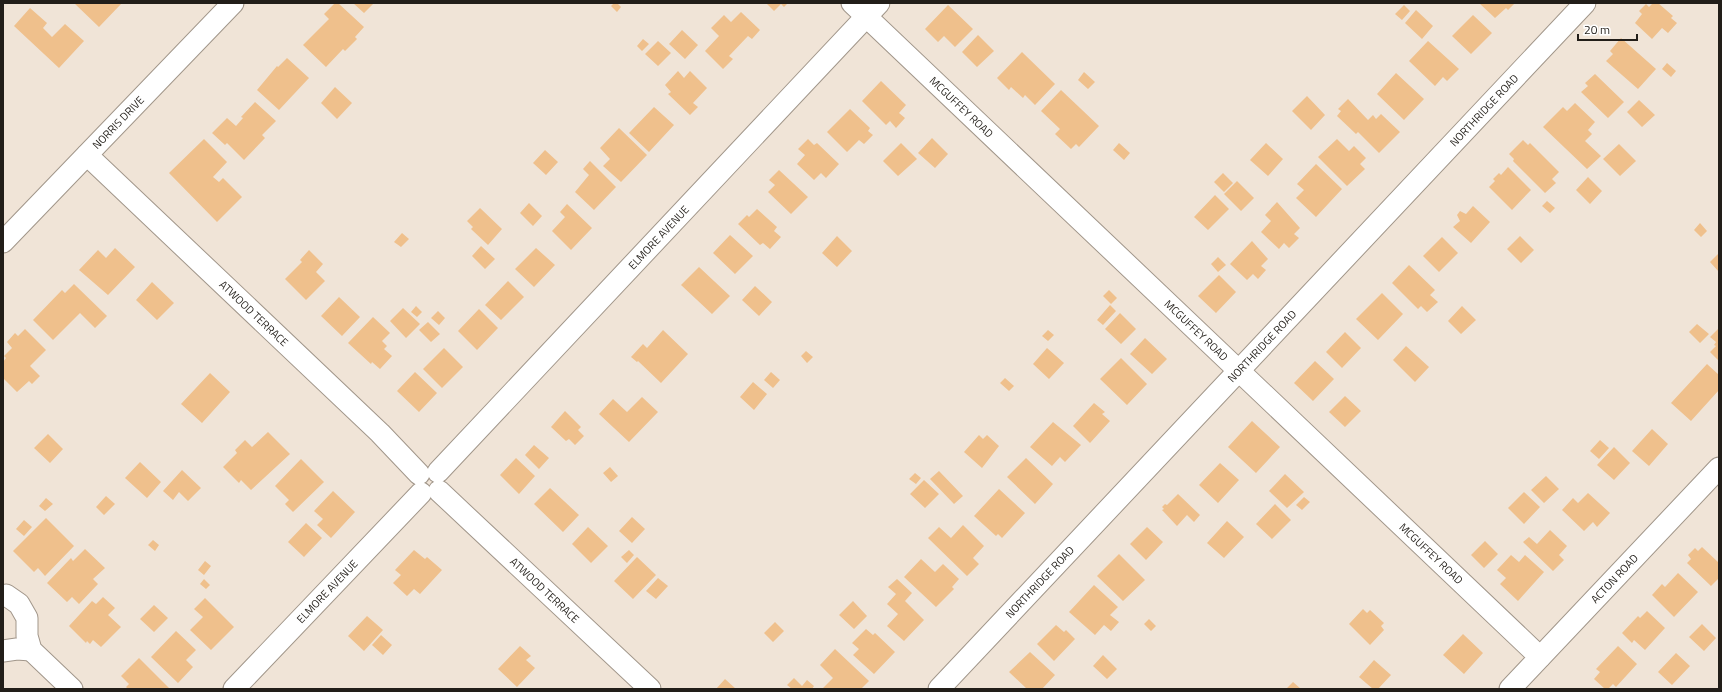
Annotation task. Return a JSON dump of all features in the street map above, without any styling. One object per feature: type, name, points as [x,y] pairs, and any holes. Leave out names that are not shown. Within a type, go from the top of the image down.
[{"type":"street","name":"NORRIS DRIVE","points":[[3,242],[233,3]]},
{"type":"street","name":"NORTHRIDGE ROAD","points":[[939,689],[1585,3]]},
{"type":"street","name":"MCGUFFEY ROAD","points":[[865,8],[1240,371],[1540,657]]},
{"type":"street","name":"ELMORE AVENUE","points":[[234,689],[429,482],[865,8]]},
{"type":"street","name":"ATWOOD TERRACE","points":[[87,155],[380,433],[429,482],[650,689]]},
{"type":"street","name":"ACTON ROAD","points":[[1510,689],[1719,468]]},
{"type":"street","points":[[3,596],[6,595],[19,604],[27,618],[27,636],[31,650],[72,689]]},
{"type":"street","points":[[3,651],[17,649],[31,650]]},
{"type":"building","points":[[74,3],[122,3],[99,27]]},
{"type":"building","points":[[335,3],[338,3],[364,27],[355,37],[357,39],[345,51],[343,49],[326,67],[303,45],[329,19],[324,14]]},
{"type":"building","points":[[353,3],[374,3],[364,13]]},
{"type":"building","points":[[614,3],[617,3],[621,7],[617,12],[611,6]]},
{"type":"building","points":[[766,3],[788,3],[784,7],[781,4],[774,11]]},
{"type":"building","points":[[1479,3],[1515,3],[1508,10],[1506,8],[1495,18]]},
{"type":"building","points":[[1653,3],[1658,3],[1673,16],[1671,18],[1677,23],[1668,33],[1662,28],[1652,39],[1635,23],[1642,14],[1639,11],[1646,4],[1649,7]]},
{"type":"building","points":[[948,5],[973,29],[955,47],[944,36],[938,42],[925,29]]},
{"type":"building","points":[[1404,5],[1410,11],[1402,20],[1395,14]]},
{"type":"building","points":[[30,8],[47,23],[43,28],[52,37],[65,24],[84,41],[59,68],[14,26]]},
{"type":"building","points":[[1416,10],[1433,26],[1422,39],[1405,23]]},
{"type":"building","points":[[741,12],[760,30],[752,39],[748,36],[729,56],[733,59],[723,69],[705,51],[719,36],[711,28],[724,15],[731,22]]},
{"type":"building","points":[[1473,15],[1492,33],[1471,54],[1452,36]]},
{"type":"building","points":[[682,30],[698,45],[685,59],[669,44]]},
{"type":"building","points":[[978,35],[994,51],[977,67],[962,52]]},
{"type":"building","points":[[1621,38],[1656,69],[1638,89],[1606,61],[1613,54],[1610,51]]},
{"type":"building","points":[[643,39],[649,44],[642,51],[637,46]]},
{"type":"building","points":[[658,41],[671,53],[658,66],[645,54]]},
{"type":"building","points":[[1428,41],[1459,69],[1447,81],[1443,77],[1435,86],[1409,61]]},
{"type":"building","points":[[1022,52],[1055,84],[1035,105],[1025,95],[1023,98],[1011,87],[1009,90],[997,78]]},
{"type":"building","points":[[287,58],[309,78],[279,110],[257,90],[277,66],[278,67]]},
{"type":"building","points":[[1667,63],[1676,71],[1671,77],[1662,69]]},
{"type":"building","points":[[678,71],[684,78],[690,71],[707,88],[693,103],[698,107],[690,115],[668,94],[671,92],[665,85]]},
{"type":"building","points":[[1084,72],[1095,82],[1088,89],[1078,80]]},
{"type":"building","points":[[1396,73],[1424,99],[1404,120],[1377,94]]},
{"type":"building","points":[[1595,74],[1624,102],[1608,118],[1581,92],[1588,86],[1585,83]]},
{"type":"building","points":[[881,81],[906,105],[899,113],[905,118],[896,128],[890,121],[886,125],[862,101]]},
{"type":"building","points":[[335,87],[352,103],[337,119],[321,103]]},
{"type":"building","points":[[1061,90],[1099,126],[1079,147],[1076,144],[1071,149],[1055,134],[1060,129],[1041,111]]},
{"type":"building","points":[[1307,96],[1325,115],[1311,130],[1292,111]]},
{"type":"building","points":[[1348,99],[1368,120],[1373,115],[1376,119],[1381,114],[1400,132],[1379,153],[1358,132],[1356,134],[1337,116],[1341,111],[1338,109]]},
{"type":"building","points":[[1639,100],[1655,115],[1642,127],[1627,112]]},
{"type":"building","points":[[255,102],[276,121],[262,135],[265,138],[244,160],[227,143],[225,145],[212,133],[227,118],[236,126],[243,118],[241,117]]},
{"type":"building","points":[[1575,103],[1595,122],[1588,130],[1592,134],[1585,141],[1601,156],[1587,169],[1543,127],[1563,107],[1567,111]]},
{"type":"building","points":[[654,107],[674,125],[649,152],[629,133]]},
{"type":"building","points":[[850,109],[870,128],[868,131],[873,135],[864,144],[859,140],[847,152],[827,132]]},
{"type":"building","points":[[619,128],[647,155],[621,182],[603,166],[610,159],[600,148]]},
{"type":"building","points":[[932,138],[948,154],[935,168],[918,153]]},
{"type":"building","points":[[204,139],[227,162],[213,177],[219,182],[223,178],[242,197],[217,222],[169,173]]},
{"type":"building","points":[[808,139],[814,145],[817,143],[839,164],[826,178],[821,173],[814,180],[797,164],[805,155],[798,149]]},
{"type":"building","points":[[1337,139],[1349,151],[1354,146],[1366,158],[1360,164],[1365,169],[1347,186],[1318,157]]},
{"type":"building","points":[[1523,140],[1528,145],[1530,143],[1559,172],[1552,179],[1556,183],[1545,193],[1513,161],[1514,159],[1509,154]]},
{"type":"building","points":[[901,143],[917,159],[898,176],[883,161]]},
{"type":"building","points":[[1119,143],[1130,153],[1124,160],[1113,150]]},
{"type":"building","points":[[1266,143],[1283,159],[1268,176],[1250,160]]},
{"type":"building","points":[[1619,144],[1636,161],[1620,176],[1603,159]]},
{"type":"building","points":[[545,150],[558,162],[546,175],[533,163]]},
{"type":"building","points":[[590,161],[616,187],[594,210],[575,192],[589,175],[583,169]]},
{"type":"building","points":[[1316,164],[1342,189],[1316,217],[1296,198],[1304,190],[1297,184]]},
{"type":"building","points":[[1508,167],[1531,190],[1512,210],[1489,187],[1495,181],[1493,179],[1499,173],[1501,175]]},
{"type":"building","points":[[779,170],[808,197],[791,214],[768,192],[775,185],[769,180]]},
{"type":"building","points":[[1223,173],[1233,183],[1224,192],[1214,182]]},
{"type":"building","points":[[1588,177],[1602,191],[1590,204],[1576,190]]},
{"type":"building","points":[[1237,181],[1254,198],[1241,211],[1224,194]]},
{"type":"building","points":[[1215,195],[1229,209],[1208,230],[1194,217]]},
{"type":"building","points":[[1547,201],[1555,208],[1550,213],[1542,206]]},
{"type":"building","points":[[1277,202],[1300,228],[1294,234],[1299,238],[1289,248],[1284,243],[1279,249],[1261,232],[1271,221],[1265,215]]},
{"type":"building","points":[[529,203],[542,216],[533,226],[520,213]]},
{"type":"building","points":[[567,204],[592,228],[571,250],[552,231],[565,217],[560,212]]},
{"type":"building","points":[[1473,206],[1490,222],[1471,243],[1453,227],[1460,221],[1457,215],[1460,211],[1466,214]]},
{"type":"building","points":[[480,208],[502,229],[488,245],[471,229],[473,227],[467,221]]},
{"type":"building","points":[[757,209],[777,227],[774,231],[781,237],[770,249],[763,243],[760,245],[738,224],[747,215],[749,217]]},
{"type":"building","points":[[1700,223],[1707,231],[1701,237],[1694,230]]},
{"type":"building","points":[[402,233],[409,239],[401,247],[394,242]]},
{"type":"building","points":[[730,235],[753,256],[735,274],[713,253]]},
{"type":"building","points":[[837,236],[852,251],[837,267],[822,253]]},
{"type":"building","points":[[1520,236],[1534,250],[1521,263],[1507,249]]},
{"type":"building","points":[[1442,237],[1458,253],[1439,272],[1423,256]]},
{"type":"building","points":[[1252,241],[1268,259],[1261,266],[1266,270],[1258,279],[1253,274],[1247,280],[1230,264]]},
{"type":"building","points":[[481,246],[495,259],[485,269],[472,256]]},
{"type":"building","points":[[115,248],[135,267],[108,295],[79,270],[98,250],[106,258]]},
{"type":"building","points":[[536,248],[555,265],[534,287],[515,269]]},
{"type":"building","points":[[309,250],[323,264],[316,272],[325,281],[306,300],[285,279],[302,262],[300,260]]},
{"type":"building","points":[[1719,253],[1719,272],[1710,262]]},
{"type":"building","points":[[1218,257],[1226,265],[1218,272],[1211,264]]},
{"type":"building","points":[[1409,265],[1435,290],[1430,295],[1438,302],[1427,312],[1421,306],[1418,309],[1392,283]]},
{"type":"building","points":[[699,267],[730,296],[712,314],[681,285]]},
{"type":"building","points":[[1219,275],[1236,292],[1216,313],[1198,296]]},
{"type":"building","points":[[508,281],[524,297],[501,320],[485,305]]},
{"type":"building","points":[[152,282],[174,303],[157,320],[136,300]]},
{"type":"building","points":[[74,284],[107,316],[95,328],[80,313],[53,340],[33,320],[62,290],[65,293]]},
{"type":"building","points":[[755,286],[772,302],[759,316],[742,300]]},
{"type":"building","points":[[1109,290],[1117,298],[1111,304],[1103,296]]},
{"type":"building","points":[[1382,293],[1403,314],[1378,340],[1356,319]]},
{"type":"building","points":[[339,297],[360,317],[342,336],[321,316]]},
{"type":"building","points":[[1110,305],[1116,311],[1103,325],[1097,320]]},
{"type":"building","points":[[416,306],[422,312],[417,317],[411,312]]},
{"type":"building","points":[[1462,306],[1476,320],[1461,334],[1448,321]]},
{"type":"building","points":[[403,308],[420,324],[406,338],[390,321]]},
{"type":"building","points":[[479,309],[498,328],[477,350],[458,331]]},
{"type":"building","points":[[438,311],[445,318],[439,325],[431,318]]},
{"type":"building","points":[[1120,313],[1136,329],[1121,344],[1105,329]]},
{"type":"building","points":[[373,317],[390,333],[382,341],[387,346],[384,349],[392,356],[380,369],[372,362],[371,364],[348,343]]},
{"type":"building","points":[[428,322],[440,334],[431,342],[419,330]]},
{"type":"building","points":[[1697,324],[1709,334],[1700,343],[1689,332]]},
{"type":"building","points":[[1719,328],[1719,361],[1710,352],[1716,346],[1714,345],[1716,342],[1710,337]]},
{"type":"building","points":[[25,329],[46,350],[30,366],[40,376],[32,384],[29,381],[17,392],[3,378],[3,362],[6,358],[4,356],[12,348],[7,342],[15,333],[18,336]]},
{"type":"building","points":[[663,330],[688,354],[661,383],[638,361],[637,362],[631,357],[643,344],[647,348]]},
{"type":"building","points":[[1048,330],[1054,335],[1048,341],[1042,336]]},
{"type":"building","points":[[1345,332],[1361,348],[1342,368],[1326,352]]},
{"type":"building","points":[[1145,338],[1167,359],[1152,374],[1130,354]]},
{"type":"building","points":[[1406,346],[1429,367],[1415,382],[1393,360]]},
{"type":"building","points":[[444,348],[463,367],[442,388],[423,369]]},
{"type":"building","points":[[1047,348],[1064,363],[1049,379],[1033,364]]},
{"type":"building","points":[[806,351],[813,357],[807,363],[801,356]]},
{"type":"building","points":[[1121,358],[1147,384],[1127,405],[1100,379]]},
{"type":"building","points":[[1315,361],[1334,379],[1313,401],[1294,383]]},
{"type":"building","points":[[1707,364],[1719,375],[1719,390],[1691,421],[1671,403]]},
{"type":"building","points":[[415,372],[437,393],[419,412],[397,391]]},
{"type":"building","points":[[771,372],[780,380],[773,388],[764,380]]},
{"type":"building","points":[[210,373],[230,392],[202,423],[181,404]]},
{"type":"building","points":[[1005,378],[1014,386],[1009,391],[1000,383]]},
{"type":"building","points":[[753,382],[767,394],[754,410],[740,397]]},
{"type":"building","points":[[1345,396],[1361,411],[1345,427],[1329,412]]},
{"type":"building","points":[[642,397],[658,412],[629,442],[599,414],[613,399],[627,412]]},
{"type":"building","points":[[1094,403],[1105,412],[1102,414],[1110,421],[1090,443],[1073,426]]},
{"type":"building","points":[[565,411],[581,427],[578,430],[584,436],[575,445],[569,439],[566,441],[551,427]]},
{"type":"building","points":[[1252,421],[1280,447],[1256,473],[1228,447]]},
{"type":"building","points":[[1053,422],[1081,445],[1065,462],[1060,457],[1052,466],[1030,447]]},
{"type":"building","points":[[1652,429],[1668,444],[1649,466],[1632,451]]},
{"type":"building","points":[[268,432],[290,454],[251,490],[241,480],[239,483],[223,467],[237,453],[235,450],[245,440],[252,447]]},
{"type":"building","points":[[48,434],[63,449],[50,463],[34,448]]},
{"type":"building","points":[[979,435],[983,439],[987,435],[999,446],[982,468],[964,452]]},
{"type":"building","points":[[1600,440],[1609,448],[1599,459],[1590,451]]},
{"type":"building","points":[[534,445],[549,458],[539,469],[525,455]]},
{"type":"building","points":[[1614,447],[1630,463],[1614,480],[1597,465]]},
{"type":"building","points":[[516,458],[535,476],[519,494],[500,475]]},
{"type":"building","points":[[1026,458],[1053,484],[1035,504],[1007,477]]},
{"type":"building","points":[[301,459],[324,482],[293,512],[285,504],[289,500],[275,486]]},
{"type":"building","points":[[140,462],[161,482],[147,498],[125,478]]},
{"type":"building","points":[[1220,463],[1239,480],[1218,503],[1199,485]]},
{"type":"building","points":[[610,467],[618,476],[611,482],[603,473]]},
{"type":"building","points":[[182,470],[201,488],[188,501],[179,492],[173,500],[163,491]]},
{"type":"building","points":[[939,471],[963,496],[954,504],[930,479]]},
{"type":"building","points":[[915,473],[921,478],[916,484],[909,479]]},
{"type":"building","points":[[1285,474],[1304,492],[1287,508],[1269,491]]},
{"type":"building","points":[[1546,476],[1559,489],[1544,503],[1531,490]]},
{"type":"building","points":[[924,480],[939,494],[925,508],[910,494]]},
{"type":"building","points":[[550,488],[579,515],[563,532],[534,504]]},
{"type":"building","points":[[999,489],[1025,513],[1002,538],[998,534],[996,536],[974,516]]},
{"type":"building","points":[[333,491],[355,512],[331,538],[317,525],[323,519],[314,511]]},
{"type":"building","points":[[1524,492],[1540,507],[1524,524],[1508,508]]},
{"type":"building","points":[[1588,493],[1610,513],[1597,527],[1593,522],[1584,531],[1562,510],[1573,498],[1578,503]]},
{"type":"building","points":[[1178,494],[1200,515],[1194,522],[1187,515],[1177,526],[1162,510],[1164,509],[1162,507],[1165,504],[1167,505]]},
{"type":"building","points":[[106,496],[115,504],[104,515],[96,507]]},
{"type":"building","points":[[1304,497],[1310,502],[1302,510],[1296,505]]},
{"type":"building","points":[[46,498],[53,504],[45,511],[39,506]]},
{"type":"building","points":[[1275,504],[1291,520],[1272,539],[1256,524]]},
{"type":"building","points":[[632,517],[645,529],[632,543],[619,531]]},
{"type":"building","points":[[46,518],[74,546],[45,576],[38,568],[34,572],[13,551]]},
{"type":"building","points":[[24,520],[32,527],[24,536],[16,529]]},
{"type":"building","points":[[1227,521],[1244,537],[1224,558],[1207,543]]},
{"type":"building","points":[[306,523],[322,538],[304,557],[288,542]]},
{"type":"building","points":[[963,525],[984,546],[973,558],[979,564],[967,576],[928,538],[939,527],[951,538]]},
{"type":"building","points":[[588,527],[608,546],[591,563],[572,544]]},
{"type":"building","points":[[1147,527],[1163,542],[1146,560],[1130,544]]},
{"type":"building","points":[[1550,530],[1567,546],[1559,555],[1564,560],[1553,571],[1523,542],[1529,537],[1537,544]]},
{"type":"building","points":[[153,540],[159,545],[155,551],[148,545]]},
{"type":"building","points":[[1485,541],[1498,554],[1484,568],[1471,555]]},
{"type":"building","points":[[1702,547],[1719,563],[1719,578],[1711,586],[1687,563],[1691,559],[1688,555],[1695,548],[1698,551]]},
{"type":"building","points":[[85,549],[105,568],[93,579],[98,584],[79,604],[72,597],[67,602],[47,583],[71,558],[73,561]]},
{"type":"building","points":[[414,550],[425,559],[427,557],[442,570],[420,594],[414,589],[407,596],[393,583],[401,575],[395,570]]},
{"type":"building","points":[[629,550],[634,555],[627,563],[621,557]]},
{"type":"building","points":[[1119,554],[1145,580],[1123,601],[1097,576]]},
{"type":"building","points":[[1511,555],[1519,562],[1525,555],[1544,572],[1518,601],[1500,584],[1506,578],[1497,570]]},
{"type":"building","points":[[637,557],[656,575],[633,599],[614,581]]},
{"type":"building","points":[[921,559],[935,572],[943,564],[959,579],[952,587],[954,589],[936,607],[904,577]]},
{"type":"building","points":[[205,561],[211,566],[204,575],[198,570]]},
{"type":"building","points":[[1678,573],[1698,592],[1674,617],[1652,595],[1662,584],[1665,587]]},
{"type":"building","points":[[658,578],[668,586],[656,599],[646,591]]},
{"type":"building","points":[[204,579],[210,585],[206,589],[200,584]]},
{"type":"building","points":[[897,579],[912,593],[905,601],[924,620],[904,641],[887,626],[898,614],[887,604],[896,594],[888,587]]},
{"type":"building","points":[[1094,585],[1118,607],[1110,615],[1119,622],[1111,631],[1104,625],[1095,635],[1069,612]]},
{"type":"building","points":[[103,597],[115,608],[108,615],[121,627],[101,647],[93,640],[90,644],[87,641],[86,643],[69,626],[92,601],[96,604]]},
{"type":"building","points":[[205,598],[234,627],[211,650],[190,630],[203,617],[194,609]]},
{"type":"building","points":[[853,601],[867,616],[854,629],[839,615]]},
{"type":"building","points":[[154,605],[168,618],[154,632],[140,619]]},
{"type":"building","points":[[1363,609],[1367,613],[1370,610],[1384,623],[1381,626],[1384,630],[1370,645],[1349,624]]},
{"type":"building","points":[[1647,611],[1665,628],[1645,650],[1634,640],[1632,643],[1622,633],[1638,616],[1640,618]]},
{"type":"building","points":[[367,616],[383,630],[364,651],[348,636]]},
{"type":"building","points":[[1149,619],[1156,626],[1151,631],[1144,624]]},
{"type":"building","points":[[775,622],[784,631],[773,642],[764,633]]},
{"type":"building","points":[[1702,624],[1716,638],[1704,651],[1689,637]]},
{"type":"building","points":[[1056,625],[1064,632],[1066,630],[1075,639],[1054,661],[1037,644]]},
{"type":"building","points":[[866,629],[873,635],[875,633],[895,652],[874,674],[853,655],[859,649],[852,643]]},
{"type":"building","points":[[176,631],[196,650],[186,660],[193,667],[178,683],[151,657]]},
{"type":"building","points":[[1463,634],[1483,653],[1464,674],[1443,655]]},
{"type":"building","points":[[381,635],[392,645],[383,655],[372,645]]},
{"type":"building","points":[[520,646],[531,656],[526,660],[535,668],[517,687],[498,669]]},
{"type":"building","points":[[1618,646],[1637,664],[1616,687],[1613,684],[1608,689],[1605,689],[1594,679],[1600,672],[1596,669]]},
{"type":"building","points":[[835,649],[869,681],[861,689],[822,689],[833,678],[820,665]]},
{"type":"building","points":[[1030,652],[1055,675],[1042,689],[1027,689],[1009,672]]},
{"type":"building","points":[[1676,653],[1690,666],[1672,685],[1658,672]]},
{"type":"building","points":[[1103,655],[1117,669],[1107,679],[1093,666]]},
{"type":"building","points":[[139,658],[170,689],[128,689],[126,687],[129,684],[121,676]]},
{"type":"building","points":[[1374,660],[1391,675],[1378,689],[1373,689],[1359,677]]},
{"type":"building","points":[[794,678],[802,686],[807,680],[814,686],[812,689],[792,689],[787,685]]},
{"type":"building","points":[[725,679],[736,689],[716,689]]},
{"type":"building","points":[[1293,682],[1301,689],[1286,689]]}]
